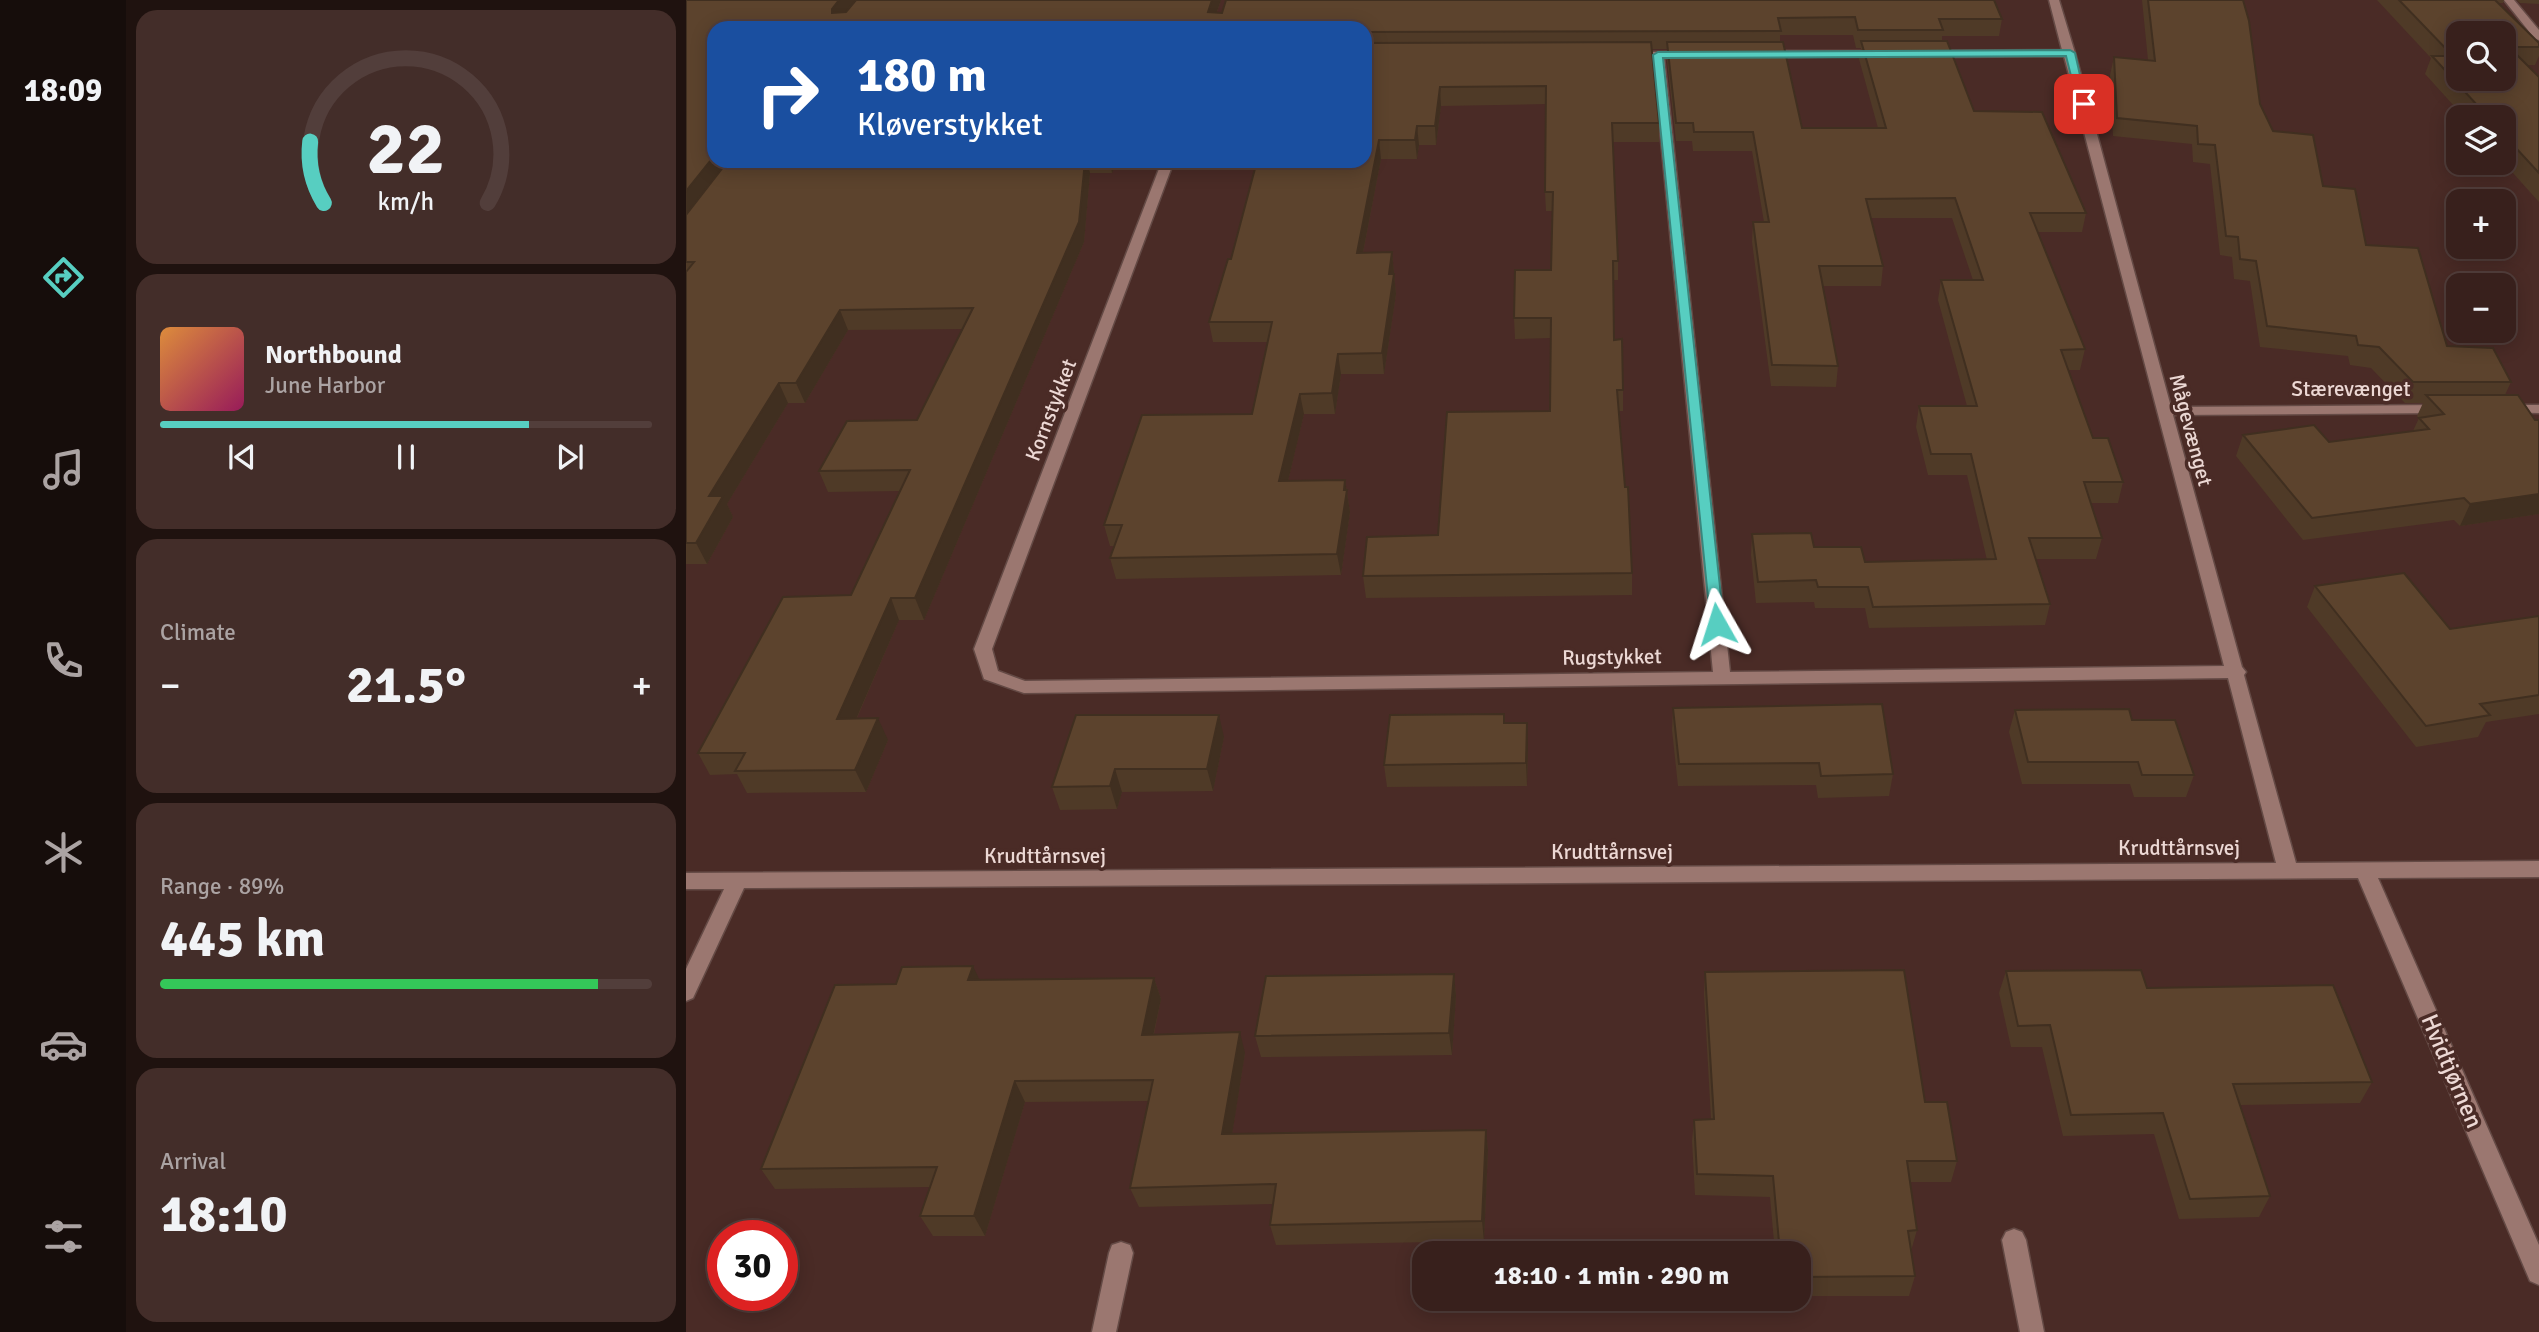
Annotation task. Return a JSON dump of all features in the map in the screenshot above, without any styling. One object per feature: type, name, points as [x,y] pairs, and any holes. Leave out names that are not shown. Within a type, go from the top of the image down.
[{"type":"street","name":"Mågevænget","points":[[2054,0],[2288,870]]},
{"type":"street","points":[[2510,0],[2539,37]]},
{"type":"street","points":[[1919,54],[2070,53]]},
{"type":"street","points":[[1754,54],[1892,54]]},
{"type":"street","points":[[1616,55],[1699,55]]},
{"type":"street","points":[[1658,55],[1722,678]]},
{"type":"street","name":"Kornstykket","points":[[990,674],[983,649],[1165,168]]},
{"type":"street","name":"Stærevænget","points":[[2164,411],[2456,409]]},
{"type":"street","points":[[2483,409],[2539,409]]},
{"type":"street","name":"Rugstykket","points":[[990,674],[1024,687],[2236,672]]},
{"type":"street","name":"Krudttårnsvej","points":[[686,881],[2539,869]]},
{"type":"street","name":"Hvidtjørnen","points":[[2365,870],[2539,1273]]},
{"type":"street","points":[[686,992],[738,880]]},
{"type":"street","points":[[2014,1240],[2032,1332]]},
{"type":"street","points":[[1104,1332],[1121,1253]]},
{"type":"building","points":[[686,0],[839,0],[832,13],[846,12],[856,0],[1212,0],[1208,12],[1222,13],[1226,0],[1994,0],[2002,19],[1939,19],[1943,30],[1858,30],[1855,17],[1778,18],[1781,31],[1372,32],[1372,21],[707,21],[707,165],[686,191]]},
{"type":"building","points":[[2148,0],[2243,0],[2249,21],[2260,104],[2273,131],[2313,135],[2323,186],[2355,189],[2366,245],[2418,248],[2447,346],[2493,348],[2511,382],[2413,382],[2379,347],[2358,345],[2356,336],[2267,326],[2256,261],[2240,259],[2238,237],[2226,236],[2215,145],[2198,144],[2197,126],[2117,118],[2114,57],[2155,61]]},
{"type":"building","points":[[2399,0],[2495,0],[2539,43],[2539,47],[2516,47],[2516,21],[2446,21],[2446,49]]},
{"type":"building","points":[[1861,41],[1947,41],[1974,111],[2042,112],[2086,213],[2030,213],[2085,349],[2061,350],[2093,438],[2108,438],[2123,482],[2084,482],[2102,538],[2029,538],[2050,604],[1873,607],[1868,587],[1818,587],[1816,580],[1758,582],[1752,534],[1811,533],[1814,547],[1861,547],[1865,562],[1996,559],[1971,454],[1931,454],[1919,406],[1977,406],[1941,280],[1983,280],[1955,198],[1866,199],[1883,266],[1819,266],[1838,366],[1772,365],[1753,222],[1769,222],[1753,132],[1694,132],[1693,123],[1676,123],[1667,42],[1783,42],[1802,128],[1886,128]]},
{"type":"building","points":[[1651,42],[1659,123],[1612,123],[1618,261],[1613,261],[1614,340],[1622,339],[1623,390],[1617,390],[1625,487],[1628,487],[1632,573],[1363,576],[1367,537],[1438,535],[1447,412],[1550,411],[1551,318],[1514,318],[1515,270],[1551,270],[1553,192],[1545,192],[1546,86],[1440,87],[1435,126],[1417,126],[1415,140],[1379,140],[1357,253],[1392,252],[1389,274],[1394,274],[1382,353],[1338,354],[1332,393],[1300,394],[1279,481],[1345,480],[1344,490],[1347,490],[1337,554],[1110,558],[1122,525],[1104,525],[1142,415],[1252,414],[1272,322],[1209,322],[1228,259],[1231,259],[1255,168],[1372,168],[1372,43]]},
{"type":"building","points":[[2516,54],[2539,77],[2539,173],[2516,148],[2516,105],[2477,105],[2464,91],[2516,91]]},
{"type":"building","points":[[2432,56],[2446,56],[2446,71]]},
{"type":"building","points":[[723,168],[1084,168],[1079,222],[915,598],[891,598],[837,719],[878,718],[855,770],[735,771],[745,753],[698,753],[783,597],[851,595],[910,470],[819,471],[847,421],[917,420],[973,308],[840,310],[796,383],[779,383],[709,496],[723,496],[696,543],[686,543],[686,272],[694,262],[686,262],[686,215]]},
{"type":"building","points":[[2426,395],[2518,395],[2535,420],[2539,420],[2539,494],[2470,504],[2464,498],[2312,518],[2243,435],[2314,425],[2329,442],[2429,429],[2419,418],[2444,414]]},
{"type":"building","points":[[2404,573],[2450,629],[2539,616],[2539,695],[2480,704],[2490,715],[2426,726],[2315,586]]},
{"type":"building","points":[[1882,704],[1893,774],[1821,776],[1819,763],[1679,764],[1673,708]]},
{"type":"building","points":[[2129,709],[2132,720],[2175,720],[2194,775],[2142,775],[2138,762],[2028,762],[2015,710]]},
{"type":"building","points":[[1504,714],[1504,723],[1527,723],[1526,763],[1384,765],[1390,715]]},
{"type":"building","points":[[1076,715],[1219,715],[1207,769],[1115,769],[1110,786],[1052,787]]},
{"type":"building","points":[[973,966],[968,980],[1154,978],[1142,1035],[1240,1032],[1222,1134],[1486,1130],[1482,1221],[1270,1225],[1276,1184],[1130,1188],[1153,1080],[1015,1081],[974,1216],[920,1216],[937,1167],[761,1169],[835,985],[896,984],[902,967]]},
{"type":"building","points":[[1904,970],[1925,1102],[1947,1102],[1957,1161],[1907,1161],[1917,1230],[1908,1231],[1915,1276],[1811,1277],[1811,1241],[1779,1241],[1773,1176],[1697,1174],[1694,1120],[1714,1119],[1705,972]]},
{"type":"building","points":[[2141,970],[2147,988],[2333,985],[2372,1082],[2233,1084],[2270,1196],[2190,1199],[2163,1113],[2071,1115],[2050,1025],[2018,1026],[2006,971]]},
{"type":"building","points":[[1454,974],[1449,1033],[1255,1036],[1266,976]]},
{"type":"route","points":[[1717,624],[1658,55],[2070,53],[2084,104]]}]
